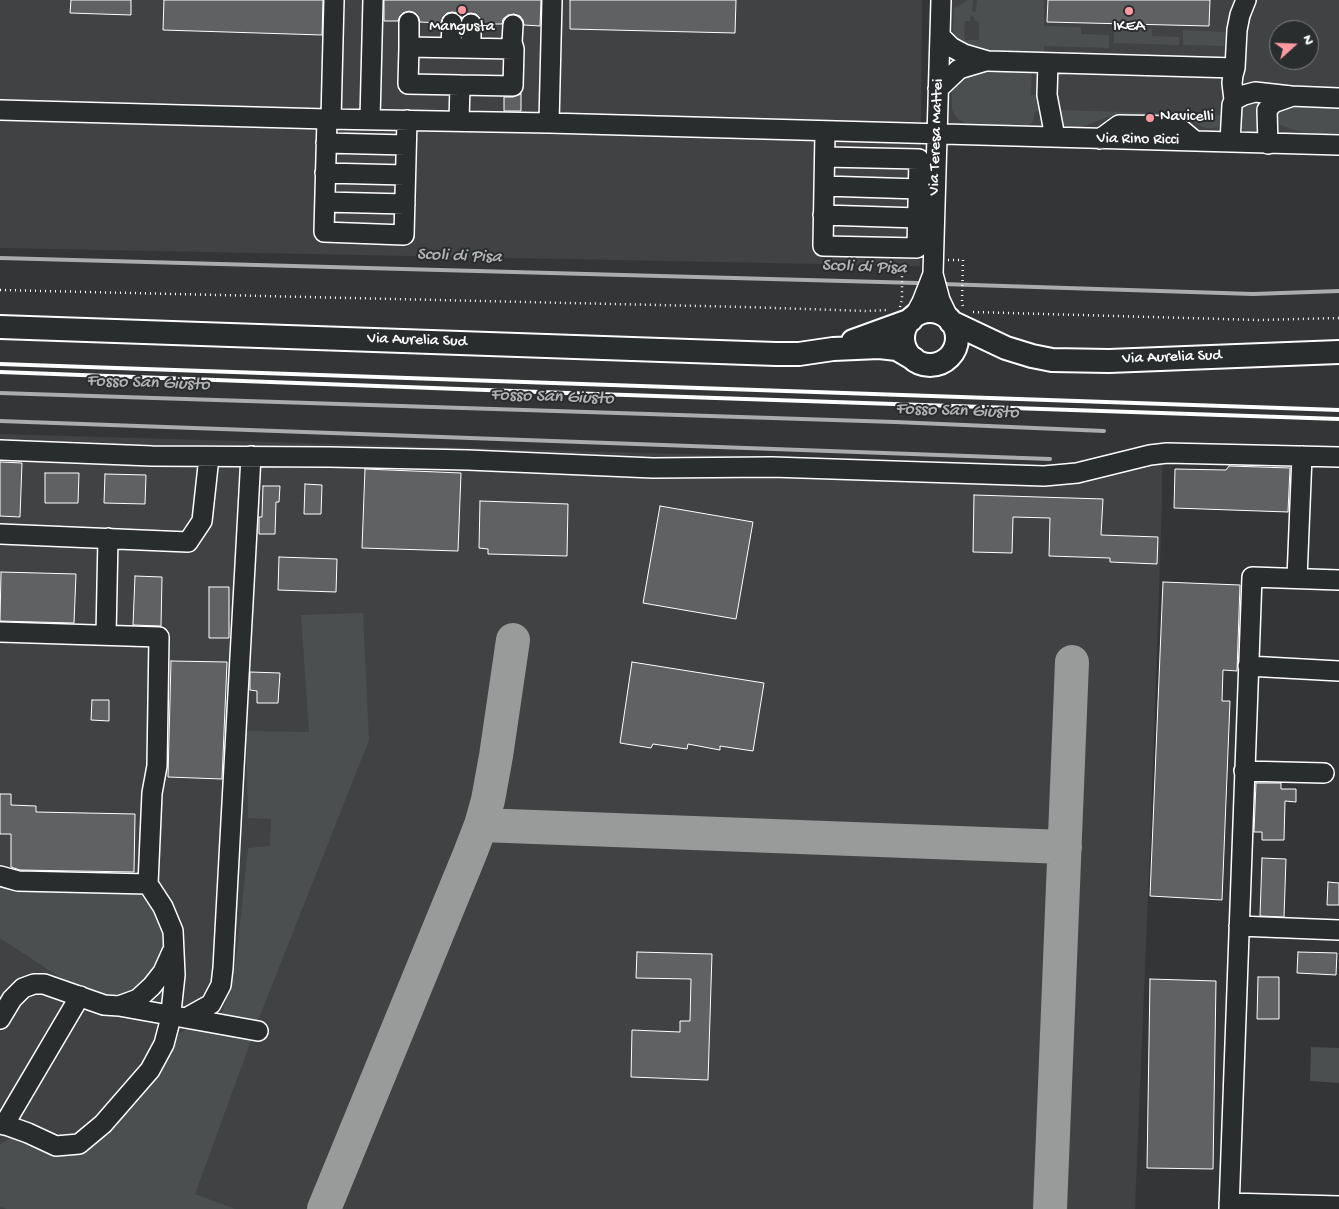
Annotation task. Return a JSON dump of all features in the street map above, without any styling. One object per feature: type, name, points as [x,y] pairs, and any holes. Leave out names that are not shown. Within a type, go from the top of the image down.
[{"type":"main road","points":[[909,312],[904,342],[908,353],[914,359]]},
{"type":"main road","points":[[833,349],[909,312],[934,312],[942,314],[950,320],[1006,348]]},
{"type":"main road","points":[[945,360],[956,347],[957,341],[956,331],[950,320]]},
{"type":"main road","name":"Via Aurelia Sud","points":[[0,327],[776,354],[799,354],[833,349]]},
{"type":"main road","points":[[833,349],[868,346],[897,349],[923,364],[930,365],[939,364],[956,355],[973,350],[1006,348]]},
{"type":"main road","name":"Via Aurelia Sud","points":[[1006,348],[1032,356],[1063,360],[1109,361],[1339,352]]},
{"type":"street","points":[[334,0],[329,119],[326,143],[324,232],[404,235],[407,120]]},
{"type":"street","points":[[370,119],[373,0]]},
{"type":"street","points":[[549,123],[552,0]]},
{"type":"street","name":"Via Teresa Mattei","points":[[938,267],[936,135],[941,0]]},
{"type":"street","points":[[1230,142],[1234,100],[1232,83],[1236,68],[1238,22],[1246,0]]},
{"type":"street","points":[[410,22],[408,84],[513,86],[513,25]]},
{"type":"street","points":[[451,48],[452,23]]},
{"type":"street","points":[[471,24],[471,48]]},
{"type":"street","points":[[940,36],[951,47],[964,54],[988,61],[1236,68]]},
{"type":"street","points":[[409,47],[514,49]]},
{"type":"street","points":[[938,89],[959,69],[988,61]]},
{"type":"street","points":[[1035,136],[1047,95],[1048,63]]},
{"type":"street","points":[[459,122],[460,85]]},
{"type":"street","points":[[1234,100],[1254,92],[1339,98]]},
{"type":"street","points":[[1047,95],[1055,138]]},
{"type":"street","points":[[1268,144],[1267,110],[1273,103],[1291,96]]},
{"type":"street","name":"Via Rino Ricci","points":[[0,110],[1339,145]]},
{"type":"street","points":[[825,132],[823,246],[917,248],[920,159],[825,157]]},
{"type":"street","points":[[326,143],[406,145]]},
{"type":"street","points":[[325,173],[405,175]]},
{"type":"street","points":[[824,186],[919,188]]},
{"type":"street","points":[[325,202],[405,204]]},
{"type":"street","points":[[823,215],[918,218]]},
{"type":"street","points":[[909,312],[922,302],[938,267]]},
{"type":"street","points":[[938,267],[940,300],[950,320]]},
{"type":"street","points":[[0,450],[152,456],[468,460],[652,468],[772,467],[1044,476],[1077,473],[1150,455],[1168,453],[1339,457]]},
{"type":"street","points":[[0,534],[188,542],[202,521],[209,456]]},
{"type":"street","points":[[178,1017],[211,1004],[221,985],[251,456]]},
{"type":"street","points":[[1297,578],[1302,456]]},
{"type":"street","points":[[106,635],[108,538]]},
{"type":"street","points":[[1339,580],[1252,577],[1229,1206],[1339,1206]]},
{"type":"street","points":[[0,632],[159,636],[157,766],[152,793],[148,884],[163,907],[173,931],[178,1017],[150,1070],[103,1124],[79,1144],[56,1146],[2,1124],[80,996]]},
{"type":"street","points":[[1248,666],[1339,670]]},
{"type":"street","points":[[1244,771],[1324,773]]},
{"type":"street","points":[[0,876],[18,881],[148,884]]},
{"type":"street","points":[[1239,926],[1339,930]]},
{"type":"street","points":[[119,1006],[138,999],[152,986],[163,972],[174,948]]},
{"type":"street","points":[[0,1019],[12,999],[23,988],[34,984],[44,984],[104,1005],[119,1006],[258,1031]]},
{"type":"path","points":[[938,267],[964,260],[962,307],[966,312],[1258,320],[1339,318]]},
{"type":"path","points":[[903,268],[909,312]]},
{"type":"path","points":[[0,290],[866,311],[900,307],[909,312]]},
{"type":"shaded area","points":[[0,0],[922,0],[920,266],[0,248]]},
{"type":"shaded area","points":[[950,0],[1339,0],[1339,137],[947,126]]},
{"type":"shaded area","points":[[968,0],[973,0],[972,11],[976,12],[977,0],[1044,0],[1044,26],[1081,27],[1081,34],[1109,35],[1109,48],[1044,46],[1044,54],[979,53],[958,42],[953,32],[954,7]],"holes":[[[971,16],[973,16],[975,21],[979,22],[979,40],[965,40],[965,21],[970,21]]]},
{"type":"shaded area","points":[[1114,28],[1152,29],[1152,36],[1179,37],[1179,45],[1114,43]]},
{"type":"shaded area","points":[[1183,30],[1225,32],[1224,46],[1183,45]]},
{"type":"shaded area","points":[[974,68],[1032,71],[1031,95],[1040,95],[1040,102],[1038,112],[1035,111],[1031,124],[1027,126],[968,124],[958,119],[952,109],[952,87]]},
{"type":"shaded area","points":[[1270,97],[1261,125],[1253,134],[1245,133],[1240,126],[1241,105]]},
{"type":"shaded area","points":[[1339,104],[1339,134],[1303,133],[1280,125],[1276,119],[1275,110],[1279,106]]},
{"type":"shaded area","points":[[1059,110],[1223,115],[1222,122],[1217,128],[1205,128],[1180,116],[1116,114],[1081,127],[1064,126],[1061,122]]},
{"type":"shaded area","points":[[0,434],[785,457],[1047,470],[1162,443],[1162,505],[1150,848],[1135,1209],[0,1209]]},
{"type":"shaded area","points":[[363,613],[369,740],[257,1023],[222,1014],[236,961],[248,848],[270,846],[271,819],[248,818],[246,731],[309,732],[301,615]]},
{"type":"shaded area","points":[[0,887],[99,888],[141,895],[164,927],[165,945],[160,967],[149,982],[123,999],[67,983],[0,938]]},
{"type":"shaded area","points":[[191,1026],[252,1038],[195,1194],[235,1209],[7,1209],[0,1207],[0,1144],[11,1138],[73,1153],[175,1037]]},
{"type":"shaded area","points":[[1311,1047],[1339,1048],[1339,1083],[1310,1081]]},
{"type":"building","points":[[71,0],[131,0],[131,15],[70,13]]},
{"type":"building","points":[[164,0],[323,0],[322,35],[163,30]]},
{"type":"building","name":"Mangusta","points":[[384,0],[541,0],[540,26],[524,25],[520,16],[514,14],[508,15],[503,19],[502,24],[482,24],[476,14],[466,14],[462,18],[458,13],[452,12],[447,13],[443,17],[441,23],[420,22],[415,13],[409,11],[403,13],[398,21],[384,21]]},
{"type":"building","points":[[570,0],[736,0],[735,33],[570,29]]},
{"type":"building","name":"IKEA","points":[[1048,0],[1210,0],[1209,26],[1047,22]]},
{"type":"building","points":[[521,94],[521,111],[504,111],[504,97],[513,97]]},
{"type":"building","points":[[0,462],[22,463],[20,517],[0,516]]},
{"type":"building","points":[[1229,466],[1290,468],[1288,512],[1174,508],[1175,469],[1226,470]]},
{"type":"building","points":[[365,469],[461,473],[458,551],[362,548]]},
{"type":"building","points":[[45,473],[79,473],[78,503],[45,503]]},
{"type":"building","points":[[105,474],[146,475],[145,504],[104,503]]},
{"type":"building","points":[[305,484],[322,485],[321,514],[304,514]]},
{"type":"building","points":[[263,486],[280,486],[279,502],[276,502],[275,534],[259,534],[259,517],[262,517]]},
{"type":"building","points":[[974,495],[1103,499],[1101,535],[1158,537],[1157,564],[1110,562],[1110,558],[1049,556],[1050,518],[1013,517],[1012,553],[973,552]]},
{"type":"building","points":[[480,501],[568,504],[567,556],[488,554],[488,549],[479,548]]},
{"type":"building","points":[[660,506],[753,522],[736,619],[643,603]]},
{"type":"building","points":[[279,557],[337,559],[336,592],[278,590]]},
{"type":"building","points":[[1,572],[76,574],[74,623],[0,621]]},
{"type":"building","points":[[135,576],[162,577],[161,626],[133,625]]},
{"type":"building","points":[[1163,582],[1240,585],[1237,671],[1223,670],[1222,701],[1230,701],[1222,900],[1150,896]]},
{"type":"building","points":[[209,587],[229,587],[229,638],[209,638]]},
{"type":"building","points":[[171,661],[227,662],[222,779],[168,777]]},
{"type":"building","points":[[632,662],[764,683],[753,751],[720,746],[720,750],[688,744],[687,749],[653,744],[651,748],[620,743]]},
{"type":"building","points":[[250,672],[280,673],[278,703],[257,703],[257,691],[250,690]]},
{"type":"building","points":[[92,700],[109,700],[109,721],[91,720]]},
{"type":"building","points":[[1256,783],[1281,783],[1281,789],[1296,789],[1296,802],[1285,801],[1284,840],[1262,840],[1262,832],[1254,832]]},
{"type":"building","points":[[0,794],[11,794],[11,805],[36,806],[36,812],[135,814],[134,872],[20,870],[11,867],[11,834],[0,834]]},
{"type":"building","points":[[1262,858],[1286,859],[1284,917],[1260,916]]},
{"type":"building","points":[[1328,882],[1339,883],[1339,905],[1327,905]]},
{"type":"building","points":[[637,952],[712,954],[708,1080],[631,1077],[632,1030],[680,1032],[680,1021],[690,1021],[691,979],[636,978]]},
{"type":"building","points":[[1298,952],[1337,953],[1336,975],[1297,973]]},
{"type":"building","points":[[1258,977],[1279,977],[1279,1019],[1257,1019]]},
{"type":"building","points":[[1150,979],[1216,981],[1213,1169],[1147,1168]]},
{"type":"waterway","name":"Scoli di Pisa","points":[[0,258],[917,283]]},
{"type":"waterway","points":[[942,284],[1253,294],[1339,291]]},
{"type":"waterway","name":"Fosso San Giusto","points":[[0,393],[895,422],[1104,431]]},
{"type":"waterway","points":[[0,421],[1050,459]]},
{"type":"taxiway","points":[[324,1209],[481,825],[488,800],[496,756],[513,640]]},
{"type":"taxiway","points":[[1050,1209],[1072,662]]},
{"type":"taxiway","points":[[481,825],[1065,847]]},
{"type":"railway","points":[[0,364],[1339,410]]},
{"type":"railway","points":[[0,372],[1339,419]]},
{"type":"place","name":"Mangusta","points":[[462,10]]},
{"type":"place","name":"IKEA","points":[[1129,11]]},
{"type":"place","name":"Navicelli","points":[[1150,118]]}]
